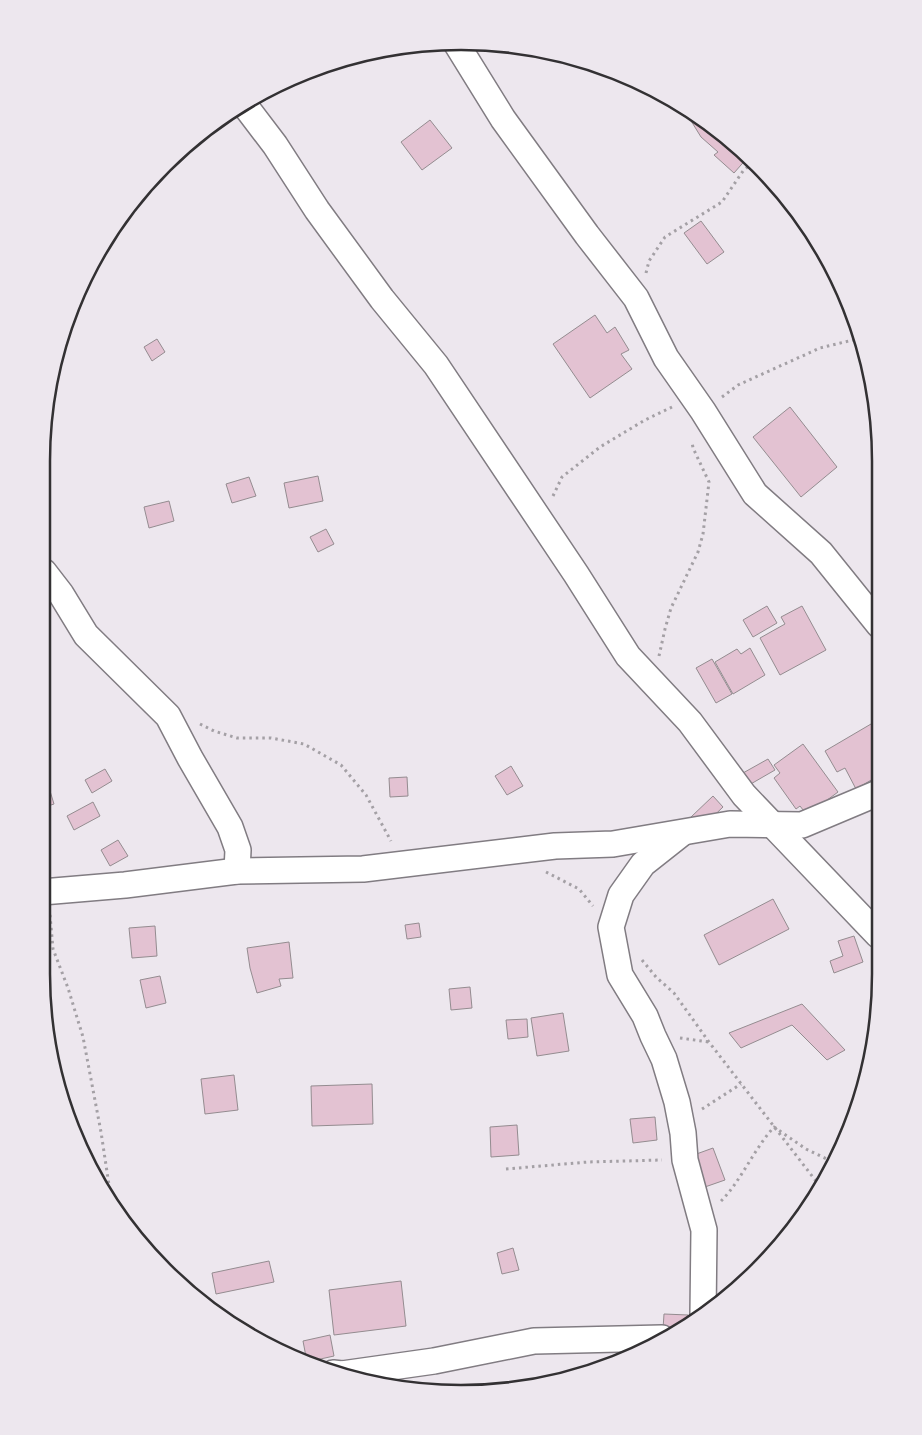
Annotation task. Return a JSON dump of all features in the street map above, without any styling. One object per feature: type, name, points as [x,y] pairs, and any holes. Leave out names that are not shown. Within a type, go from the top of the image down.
[{"type":"street","points":[[460,50],[503,119],[587,235],[636,298],[666,358],[703,411],[755,494],[821,553],[872,616]]},
{"type":"street","points":[[248,110],[275,145],[317,210],[382,299],[436,365],[628,656],[690,722],[744,795],[774,824],[872,929]]},
{"type":"street","points":[[50,580],[86,635],[168,716],[230,827],[238,850],[237,871]]},
{"type":"street","points":[[50,891],[125,885],[237,871],[363,869],[555,846],[613,844],[730,824],[802,825],[872,796]]},
{"type":"street","points":[[683,832],[643,864],[621,895],[611,927],[620,975],[645,1016],[664,1059],[681,1122],[685,1160],[704,1230],[703,1306]]},
{"type":"street","points":[[358,1372],[434,1361],[534,1341],[651,1338]]},
{"type":"path","points":[[641,308],[643,285],[649,261],[665,237],[722,202],[748,167]]},
{"type":"path","points":[[544,527],[547,506],[562,477],[600,447],[645,420],[683,402],[703,411]]},
{"type":"path","points":[[194,720],[214,731],[237,738],[271,738],[304,744],[341,765],[366,795],[402,864]]},
{"type":"path","points":[[538,868],[579,889],[611,927]]},
{"type":"path","points":[[50,926],[54,949],[83,1037],[102,1132],[110,1187]]},
{"type":"path","points":[[640,958],[656,977],[674,993],[816,1182]]},
{"type":"path","points":[[681,1122],[742,1084]]},
{"type":"path","points":[[774,1127],[806,1149],[828,1160]]},
{"type":"path","points":[[694,1192],[721,1201],[734,1186],[774,1127]]},
{"type":"path","points":[[506,1169],[588,1162],[685,1160]]},
{"type":"building","points":[[430,120],[452,148],[422,170],[401,142]]},
{"type":"building","points":[[691,120],[743,162],[734,173],[714,155],[718,152],[701,137]]},
{"type":"building","points":[[701,221],[724,252],[707,264],[684,233]]},
{"type":"building","points":[[595,315],[607,333],[615,327],[629,350],[621,354],[632,369],[590,398],[553,344]]},
{"type":"building","points":[[157,339],[165,352],[152,361],[144,347]]},
{"type":"building","points":[[790,407],[837,467],[801,497],[753,437]]},
{"type":"building","points":[[318,476],[323,501],[289,508],[284,483]]},
{"type":"building","points":[[249,477],[256,496],[232,503],[226,484]]},
{"type":"building","points":[[169,501],[174,521],[149,528],[144,507]]},
{"type":"building","points":[[326,529],[334,544],[318,552],[310,537]]},
{"type":"building","points":[[767,606],[777,623],[753,637],[743,620]]},
{"type":"building","points":[[802,606],[826,650],[780,675],[760,638],[785,624],[781,617]]},
{"type":"building","points":[[750,648],[765,675],[733,694],[715,662],[737,649],[741,654]]},
{"type":"building","points":[[712,659],[732,694],[716,703],[696,668]]},
{"type":"building","points":[[871,724],[872,780],[856,789],[845,768],[837,772],[825,751]]},
{"type":"building","points":[[803,744],[838,792],[807,815],[800,806],[796,809],[774,778],[780,773],[774,765]]},
{"type":"building","points":[[768,759],[775,770],[749,785],[743,773]]},
{"type":"building","points":[[511,766],[523,786],[507,795],[495,776]]},
{"type":"building","points":[[105,769],[112,781],[92,793],[85,780]]},
{"type":"building","points":[[407,777],[408,796],[390,797],[389,778]]},
{"type":"building","points":[[50,791],[54,804],[50,805]]},
{"type":"building","points":[[713,796],[723,807],[701,828],[691,817]]},
{"type":"building","points":[[93,802],[100,816],[74,830],[67,816]]},
{"type":"building","points":[[118,840],[128,856],[110,866],[101,850]]},
{"type":"building","points":[[773,899],[789,929],[719,965],[704,935]]},
{"type":"building","points":[[419,923],[421,937],[407,939],[405,925]]},
{"type":"building","points":[[155,926],[157,956],[132,958],[129,928]]},
{"type":"building","points":[[854,936],[863,962],[834,973],[830,961],[843,956],[838,941]]},
{"type":"building","points":[[289,942],[293,978],[279,979],[281,986],[257,993],[247,948]]},
{"type":"building","points":[[160,976],[166,1003],[146,1008],[140,980]]},
{"type":"building","points":[[470,987],[472,1008],[451,1010],[449,989]]},
{"type":"building","points":[[802,1004],[845,1050],[827,1060],[792,1025],[741,1048],[729,1033]]},
{"type":"building","points":[[563,1013],[569,1051],[537,1056],[531,1018]]},
{"type":"building","points":[[527,1019],[528,1037],[508,1039],[506,1020]]},
{"type":"building","points":[[234,1075],[238,1110],[205,1114],[201,1079]]},
{"type":"building","points":[[372,1084],[373,1124],[312,1126],[311,1086]]},
{"type":"building","points":[[655,1117],[657,1140],[633,1143],[630,1119]]},
{"type":"building","points":[[517,1125],[519,1155],[491,1157],[490,1127]]},
{"type":"building","points":[[713,1148],[725,1180],[702,1188],[691,1156]]},
{"type":"building","points":[[513,1248],[519,1270],[502,1274],[497,1253]]},
{"type":"building","points":[[269,1261],[274,1282],[216,1294],[212,1273]]},
{"type":"building","points":[[401,1281],[406,1326],[334,1335],[329,1290]]},
{"type":"building","points":[[664,1314],[688,1315],[668,1329],[663,1329]]},
{"type":"building","points":[[330,1335],[334,1356],[319,1359],[306,1355],[303,1341]]}]
